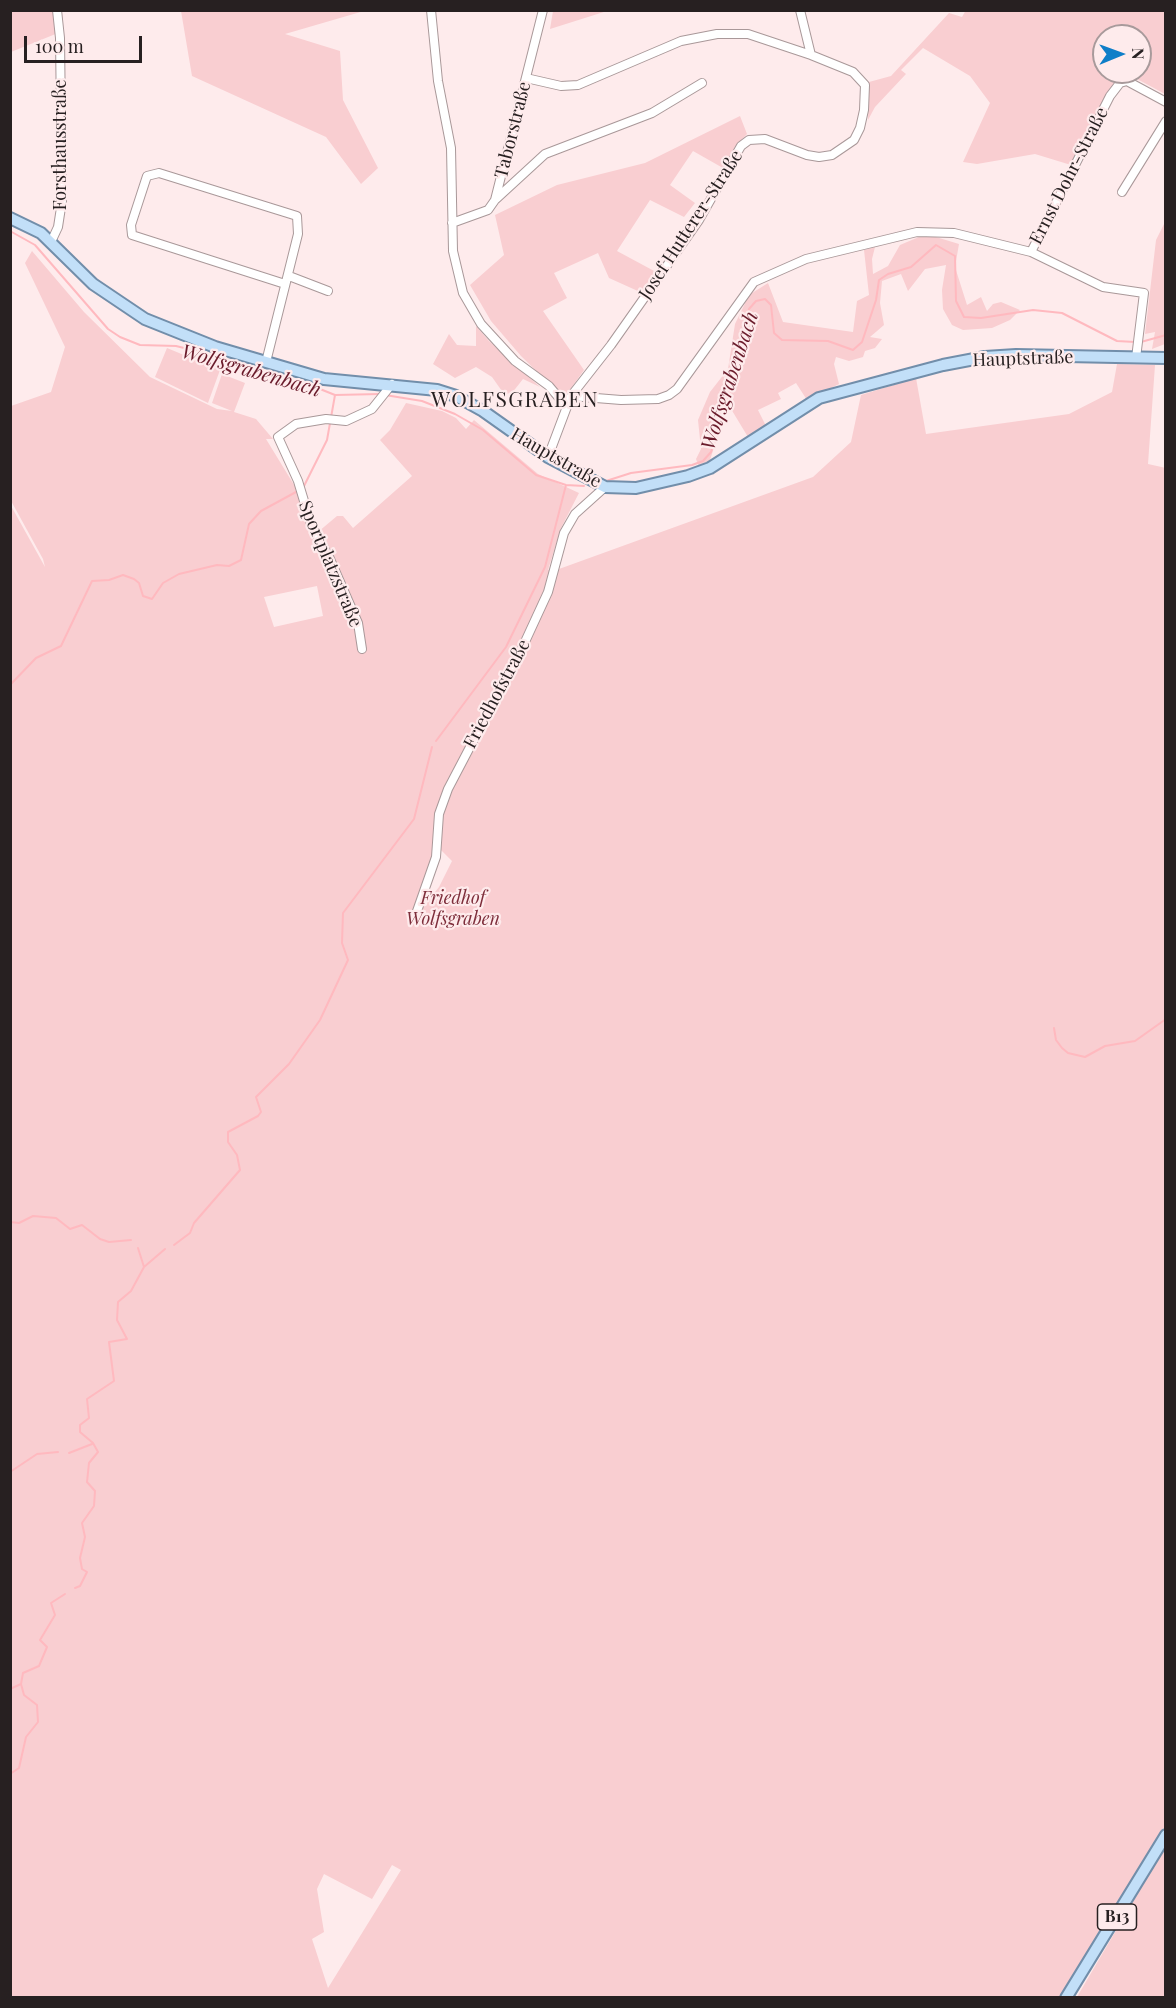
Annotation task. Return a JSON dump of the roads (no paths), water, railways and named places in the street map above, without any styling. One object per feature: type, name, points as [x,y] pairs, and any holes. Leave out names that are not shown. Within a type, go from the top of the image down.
[{"type":"main road","name":"Hauptstraße","points":[[10,218],[30,225],[51,242],[93,284],[145,319],[184,337],[324,379],[389,388],[437,390],[456,396],[483,411],[548,457],[605,487],[636,488],[688,476],[710,468],[819,398],[943,365],[985,357],[1016,355],[1137,352],[1166,358]]},
{"type":"main road","name":"B13","points":[[1066,1998],[1166,1835]]},
{"type":"street","name":"Forsthausstraße","points":[[51,242],[58,227],[62,201],[60,38],[57,10]]},
{"type":"street","points":[[431,10],[438,81],[451,148],[453,251],[463,293],[481,324],[515,361],[549,386],[565,405]]},
{"type":"street","name":"Taborstraße","points":[[452,223],[488,210],[495,200],[543,10]]},
{"type":"street","points":[[800,10],[811,56]]},
{"type":"street","points":[[526,78],[561,86],[578,85],[681,41],[717,34],[748,34],[811,56]]},
{"type":"street","name":"Josef Hutterer-Straße","points":[[548,457],[565,405],[612,345],[699,220],[741,146],[749,140],[765,138],[807,155],[819,157],[832,155],[854,140],[862,119],[865,85],[853,72],[811,56]]},
{"type":"street","name":"Ernst Dohr-Straße","points":[[1031,252],[1110,96],[1120,83],[1126,81],[1166,102]]},
{"type":"street","points":[[495,200],[545,154],[652,112],[702,83]]},
{"type":"street","points":[[1122,192],[1166,121]]},
{"type":"street","points":[[266,362],[287,280],[298,234],[297,216],[159,173],[147,176],[131,225],[132,235],[287,280],[328,291]]},
{"type":"street","points":[[571,396],[621,400],[658,399],[669,395],[677,389],[754,282],[806,259],[917,232],[954,233],[1031,252],[1102,287],[1144,293],[1137,352]]},
{"type":"street","name":"Sportplatzstraße","points":[[362,650],[358,623],[330,559],[311,524],[298,481],[278,436],[296,424],[330,419],[346,421],[378,403],[389,388]]},
{"type":"street","name":"Friedhofstraße","points":[[416,914],[436,857],[440,814],[448,789],[524,644],[548,592],[564,533],[575,514],[605,487]]},
{"type":"waterway","name":"Wolfsgrabenbach","points":[[10,231],[35,245],[108,329],[120,337],[140,345],[176,346],[196,351],[225,364],[310,385],[335,395],[380,394]]},
{"type":"waterway","name":"Wolfsgrabenbach","points":[[606,481],[631,473],[692,465],[703,461],[711,452],[741,357],[744,327],[749,309],[756,301],[765,299],[771,305],[774,333],[782,340],[828,341],[853,350],[862,342],[876,300],[879,280],[888,274],[911,267],[936,245],[955,256],[956,301],[964,317],[981,318],[1033,310],[1062,313],[1117,341],[1135,342]]},
{"type":"waterway","name":"Wolfsgrabenbach","points":[[1141,342],[1166,335]]},
{"type":"waterway","points":[[304,486],[327,440],[335,395]]},
{"type":"waterway","name":"Wolfsgrabenbach","points":[[385,395],[422,401],[455,414],[483,430],[536,475],[566,485],[584,486]]},
{"type":"waterway","points":[[436,741],[506,647],[545,567],[566,485]]},
{"type":"waterway","points":[[10,685],[36,658],[61,646],[92,581],[109,580],[123,575],[139,583],[143,596],[152,599],[163,583],[179,574],[217,565],[229,566],[241,560],[249,524],[261,511],[296,492]]},
{"type":"waterway","points":[[174,1245],[190,1233],[194,1223],[240,1170],[237,1155],[228,1142],[228,1132],[258,1116],[261,1112],[256,1097],[289,1064],[320,1020],[348,960],[342,943],[343,913],[414,819],[432,747]]},
{"type":"waterway","points":[[1054,1028],[1056,1040],[1062,1048],[1068,1053],[1085,1057],[1105,1046],[1135,1041],[1166,1019]]},
{"type":"waterway","points":[[10,1222],[19,1223],[33,1216],[56,1218],[70,1229],[82,1225],[100,1239],[109,1242],[131,1240]]},
{"type":"waterway","points":[[138,1248],[144,1267]]},
{"type":"waterway","points":[[75,1588],[80,1586],[87,1572],[82,1569],[80,1558],[85,1537],[82,1523],[94,1506],[95,1491],[87,1482],[89,1463],[98,1452],[93,1443],[80,1432],[80,1425],[89,1418],[87,1399],[114,1381],[109,1342],[127,1339],[117,1320],[118,1302],[131,1291],[144,1267],[165,1249]]},
{"type":"waterway","points":[[69,1453],[92,1444]]},
{"type":"waterway","points":[[10,1472],[37,1454],[58,1452]]},
{"type":"waterway","points":[[10,1774],[19,1768],[26,1737],[38,1722],[37,1705],[24,1695],[21,1684],[23,1673],[39,1666],[47,1647],[40,1640],[55,1615],[51,1603],[65,1594]]},
{"type":"waterway","points":[[10,1689],[21,1684]]},
{"type":"district","name":"WOLFSGRABEN","points":[[515,400]]},
{"type":"park label","name":"Friedhof Wolfsgraben","points":[[453,908]]}]
